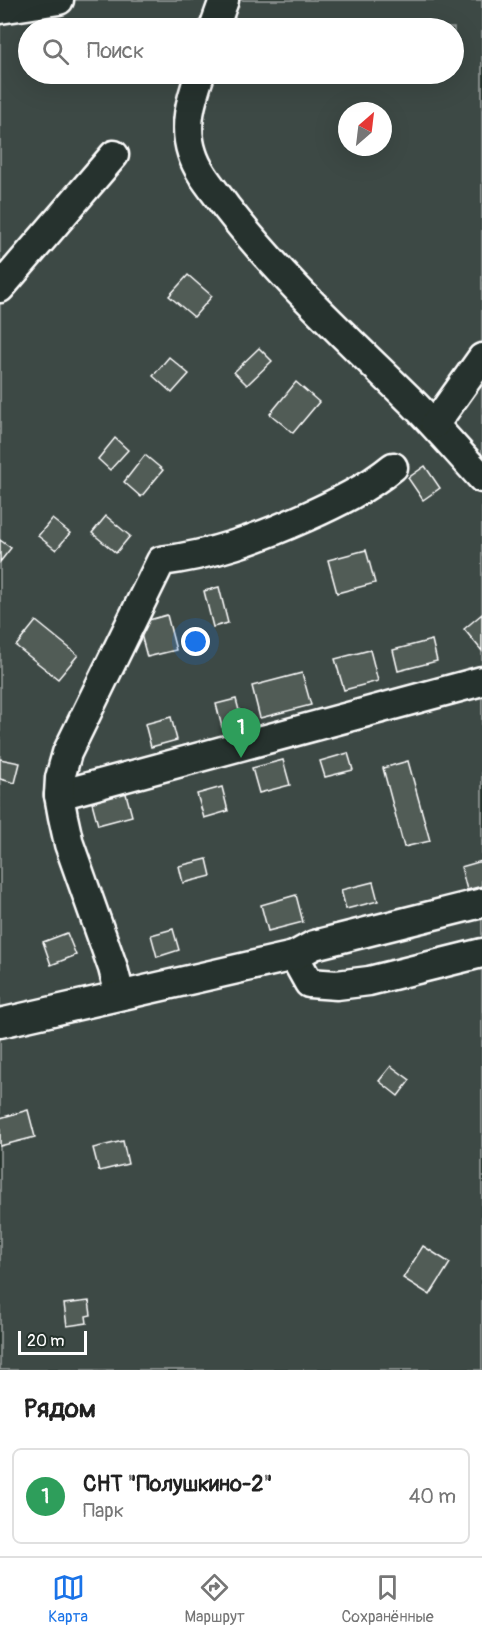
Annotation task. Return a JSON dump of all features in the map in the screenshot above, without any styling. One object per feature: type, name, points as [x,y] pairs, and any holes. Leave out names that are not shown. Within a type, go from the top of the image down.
[{"type":"street","points":[[0,9],[59,0]]},
{"type":"street","points":[[218,18],[224,0]]},
{"type":"street","points":[[197,84],[189,110],[188,132],[192,154],[207,182],[243,228],[295,286],[435,424],[482,478]]},
{"type":"street","points":[[0,288],[114,155]]},
{"type":"street","points":[[435,424],[482,358]]},
{"type":"street","points":[[120,995],[113,968],[69,844],[59,795],[60,778],[67,753],[161,561],[186,558],[272,532],[351,496],[393,467]]},
{"type":"street","points":[[59,795],[482,681]]},
{"type":"street","points":[[0,1023],[294,956],[314,945],[482,903]]},
{"type":"street","points":[[294,956],[309,983],[337,985],[369,981],[482,953]]},
{"type":"shaded area","points":[[0,0],[482,0],[482,1370],[0,1370]]},
{"type":"building","points":[[188,275],[212,296],[194,317],[169,296]]},
{"type":"building","points":[[259,348],[272,361],[247,385],[234,372]]},
{"type":"building","points":[[169,357],[189,374],[172,393],[153,376]]},
{"type":"building","points":[[296,382],[319,402],[293,433],[270,414]]},
{"type":"building","points":[[115,438],[128,450],[110,470],[98,459]]},
{"type":"building","points":[[145,455],[163,470],[141,497],[124,482]]},
{"type":"building","points":[[425,466],[440,488],[423,500],[408,478]]},
{"type":"building","points":[[106,516],[130,536],[116,553],[92,533]]},
{"type":"building","points":[[52,519],[70,533],[56,550],[38,536]]},
{"type":"building","points":[[0,540],[11,548],[0,562]]},
{"type":"building","points":[[366,550],[375,583],[337,593],[328,560]]},
{"type":"building","points":[[219,587],[228,623],[213,627],[204,591]]},
{"type":"building","points":[[482,614],[482,651],[464,629]]},
{"type":"building","points":[[167,615],[176,650],[147,657],[138,623]]},
{"type":"building","points":[[36,621],[78,655],[58,679],[16,646]]},
{"type":"building","points":[[432,640],[437,661],[398,671],[393,650]]},
{"type":"building","points":[[370,650],[378,681],[344,690],[335,659]]},
{"type":"building","points":[[302,673],[311,705],[260,718],[252,686]]},
{"type":"building","points":[[236,699],[242,722],[222,727],[216,704]]},
{"type":"building","points":[[171,717],[177,740],[151,747],[145,724]]},
{"type":"building","points":[[348,753],[353,770],[325,777],[320,761]]},
{"type":"building","points":[[0,759],[20,763],[15,783],[0,779]]},
{"type":"building","points":[[283,760],[290,785],[259,793],[252,768]]},
{"type":"building","points":[[408,761],[430,841],[404,847],[383,768]]},
{"type":"building","points":[[222,787],[228,811],[204,818],[197,794]]},
{"type":"building","points":[[125,790],[132,816],[98,825],[91,799]]},
{"type":"building","points":[[207,859],[211,876],[183,883],[179,866]]},
{"type":"building","points":[[482,861],[482,886],[467,890],[461,867]]},
{"type":"building","points":[[373,882],[378,901],[346,909],[341,890]]},
{"type":"building","points":[[296,895],[303,922],[268,931],[261,905]]},
{"type":"building","points":[[173,929],[179,950],[157,957],[151,935]]},
{"type":"building","points":[[67,933],[76,955],[51,965],[43,942]]},
{"type":"building","points":[[391,1066],[410,1080],[398,1096],[379,1081]]},
{"type":"building","points":[[28,1110],[35,1137],[0,1146],[0,1118]]},
{"type":"building","points":[[123,1141],[128,1164],[99,1171],[93,1148]]},
{"type":"building","points":[[423,1246],[450,1263],[430,1295],[403,1278]]},
{"type":"building","points":[[89,1301],[91,1315],[86,1316],[87,1323],[67,1326],[64,1304]]},
{"type":"place","name":"СНТ \"Полушкино-2\"","points":[[241,758]]}]
